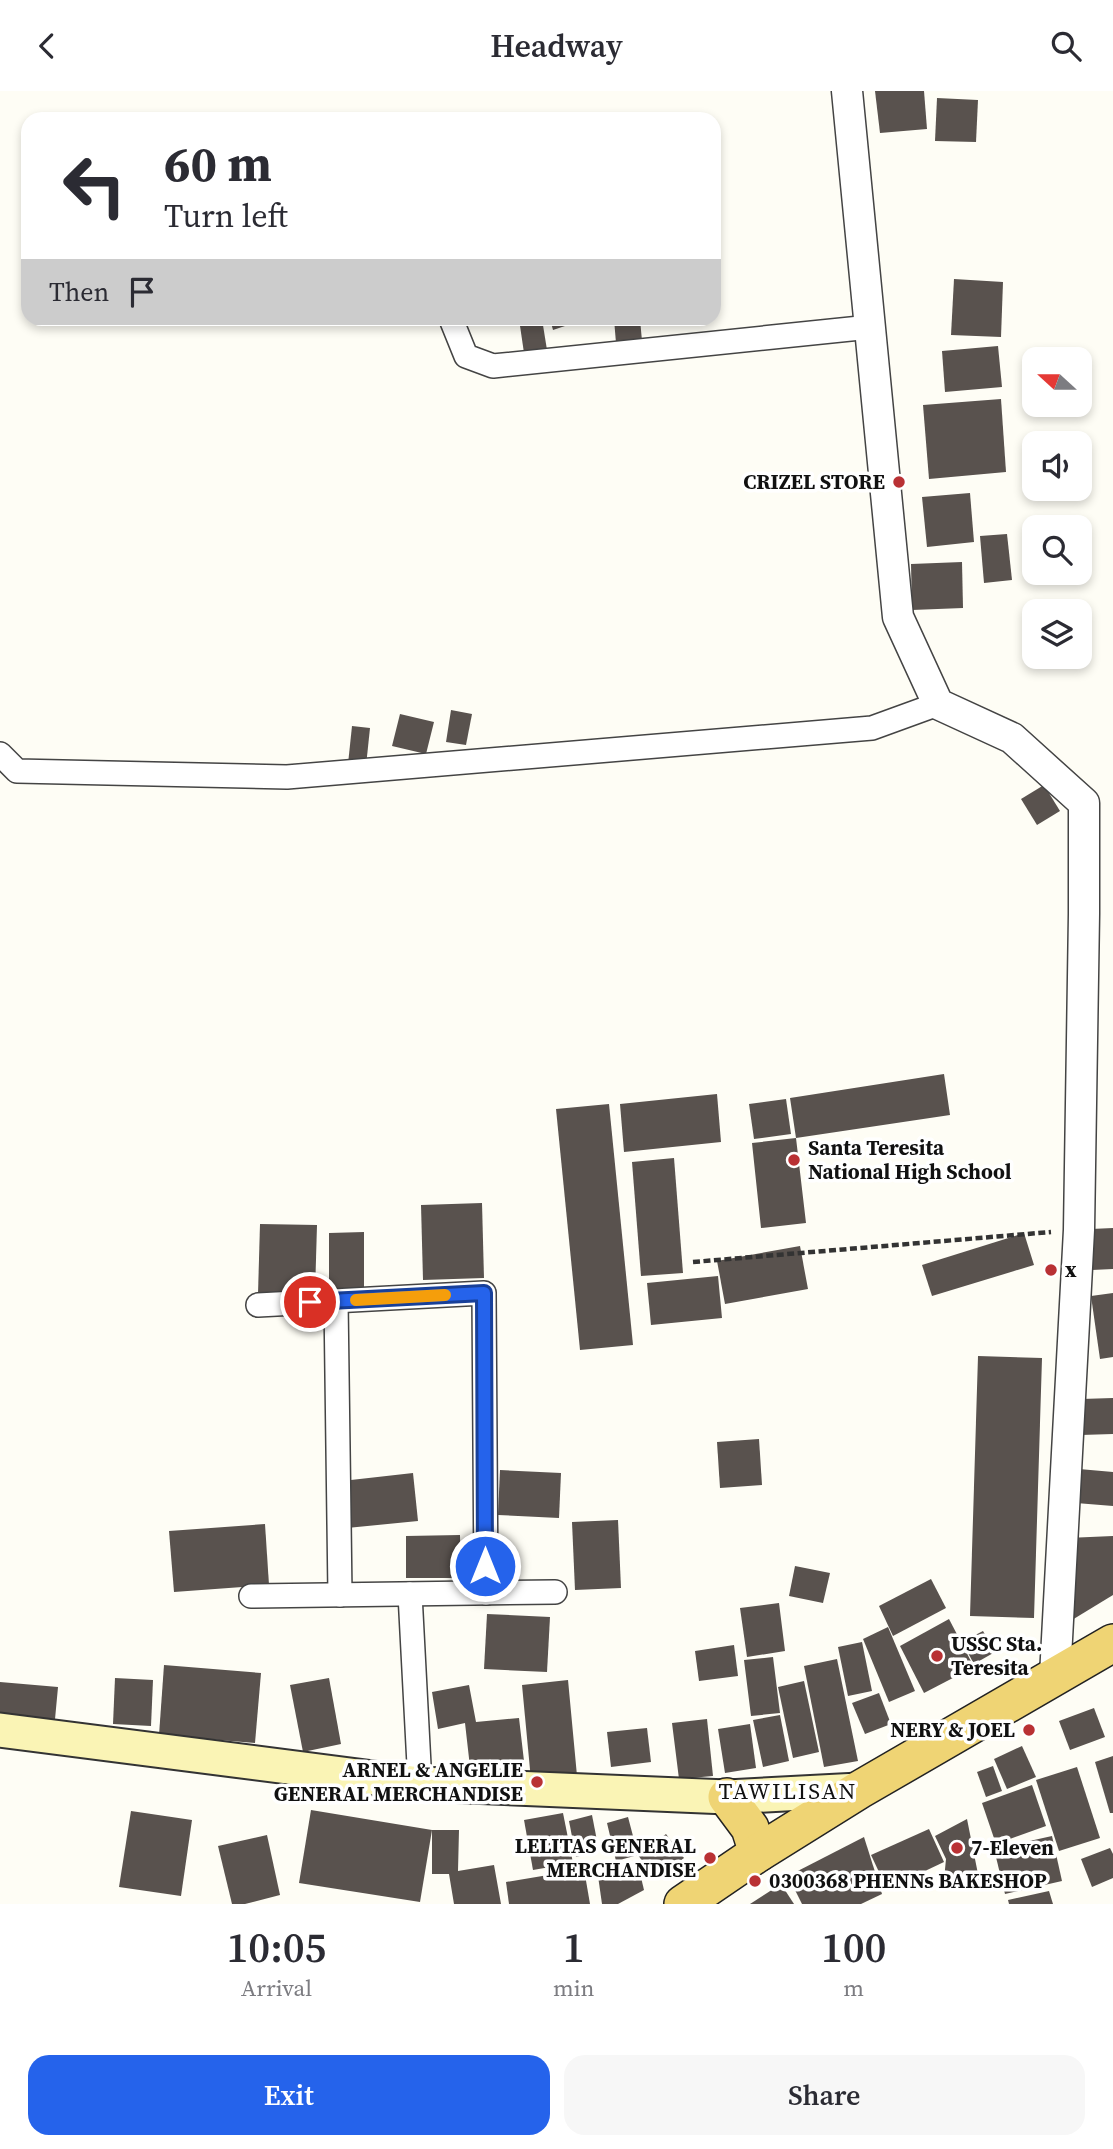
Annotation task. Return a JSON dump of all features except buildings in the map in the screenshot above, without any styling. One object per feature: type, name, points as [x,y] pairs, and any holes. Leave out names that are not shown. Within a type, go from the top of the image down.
[{"type":"main road","points":[[683,1904],[859,1790],[1113,1643]]},
{"type":"main road","points":[[0,1730],[420,1784],[727,1797],[859,1790]]},
{"type":"main road","points":[[727,1797],[750,1828],[758,1853]]},
{"type":"street","points":[[847,91],[898,617],[938,704],[1012,739],[1084,803],[1079,1230],[1055,1676]]},
{"type":"street","points":[[454,326],[466,356],[493,366],[870,327]]},
{"type":"street","points":[[0,754],[17,771],[287,777],[872,728],[938,704]]},
{"type":"street","points":[[258,1305],[484,1293],[485,1593]]},
{"type":"street","points":[[336,1301],[340,1595]]},
{"type":"street","points":[[251,1596],[555,1592]]},
{"type":"street","points":[[410,1594],[420,1784]]},
{"type":"path","points":[[693,1262],[1079,1230]]},
{"type":"slow traffic","points":[[356,1300],[445,1295]]},
{"type":"place","name":"CRIZEL STORE","points":[[899,482]]},
{"type":"place","name":"Santa Teresita National High School","points":[[794,1160]]},
{"type":"place","name":"x","points":[[1051,1270]]},
{"type":"place","name":"USSC Sta. Teresita","points":[[937,1656]]},
{"type":"place","name":"NERY & JOEL","points":[[1029,1730]]},
{"type":"place","name":"ARNEL & ANGELIE GENERAL MERCHANDISE","points":[[537,1782]]},
{"type":"place","name":"7-Eleven","points":[[957,1848]]},
{"type":"place","name":"LELITAS GENERAL MERCHANDISE","points":[[710,1858]]},
{"type":"place","name":"0300368 PHENNs BAKESHOP","points":[[755,1881]]},
{"type":"district","name":"TAWILISAN","points":[[788,1791]]},
{"type":"route","points":[[310,1302],[484,1293],[485,1566]]}]
